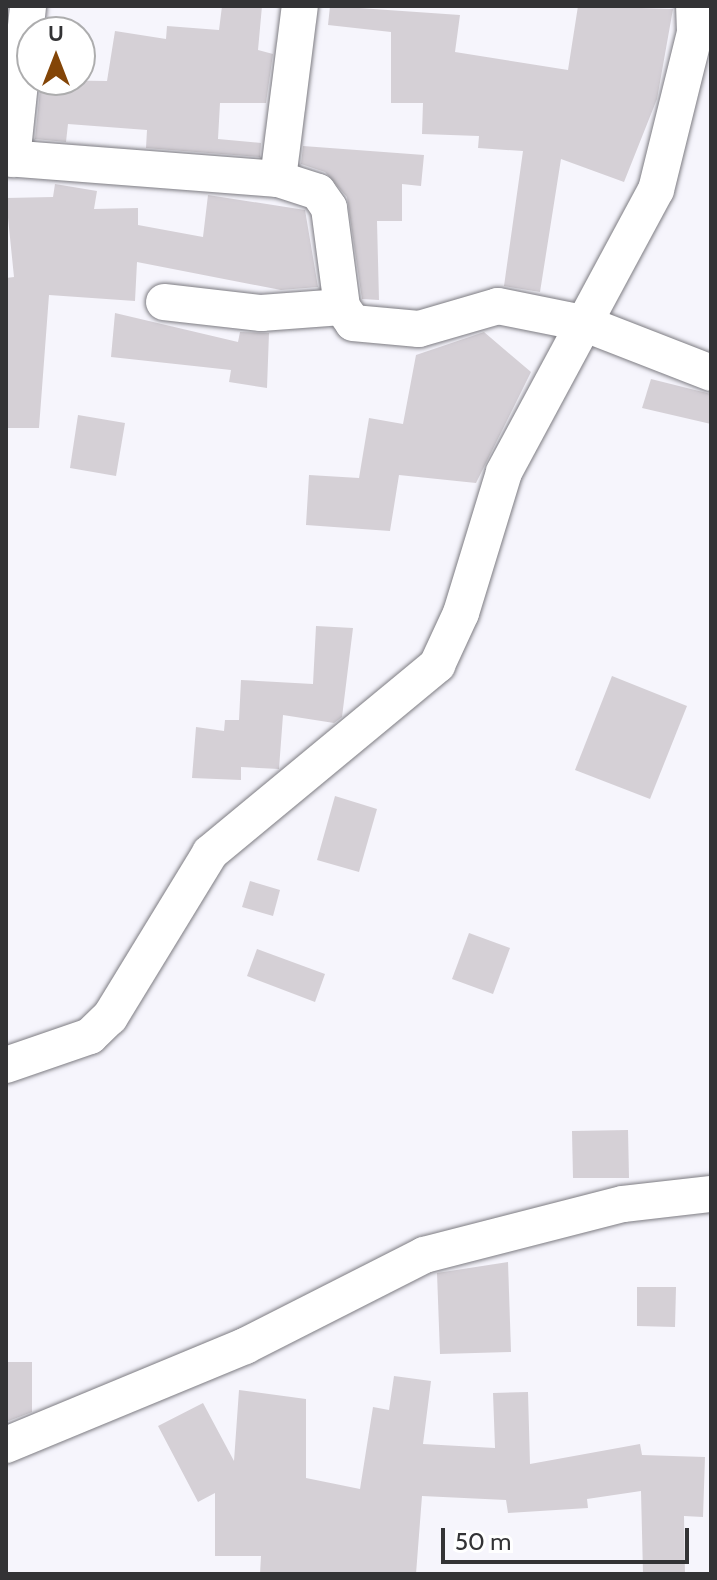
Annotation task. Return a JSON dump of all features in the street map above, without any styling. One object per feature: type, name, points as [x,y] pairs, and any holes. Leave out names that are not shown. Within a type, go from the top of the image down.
[{"type":"street","points":[[28,6],[9,159],[278,179],[318,192],[329,208],[342,307],[368,330],[419,329],[498,306],[583,323],[711,373]]},
{"type":"street","points":[[278,179],[300,6]]},
{"type":"street","points":[[6,1065],[90,1036],[110,1017],[210,853],[437,665],[461,613],[504,472],[656,190],[695,32],[694,6]]},
{"type":"street","points":[[164,302],[261,313],[342,307]]},
{"type":"street","points":[[6,1445],[245,1346],[424,1255],[623,1204],[711,1194]]},
{"type":"building","points":[[222,6],[262,6],[258,50],[273,54],[266,103],[220,103],[218,139],[261,143],[260,157],[146,148],[147,130],[68,124],[66,142],[35,139],[39,96],[96,96],[96,81],[107,81],[115,31],[166,39],[167,26],[219,30]]},
{"type":"building","points":[[330,6],[460,15],[455,52],[568,70],[578,6],[673,9],[657,99],[624,182],[561,159],[540,292],[504,286],[523,151],[478,148],[479,136],[422,134],[423,103],[391,103],[391,32],[328,25]]},
{"type":"building","points":[[303,146],[424,155],[421,186],[402,184],[402,221],[377,221],[379,300],[362,299],[347,197],[325,172],[301,164]]},
{"type":"building","points":[[55,184],[97,191],[94,209],[138,208],[138,225],[203,237],[208,195],[305,210],[318,287],[281,290],[137,262],[135,301],[49,295],[39,428],[6,428],[6,278],[14,277],[6,198],[53,197]]},
{"type":"building","points":[[115,313],[238,342],[240,332],[269,333],[267,388],[229,382],[231,370],[111,357]]},
{"type":"building","points":[[484,332],[531,372],[476,483],[399,475],[390,531],[306,525],[309,475],[359,478],[369,418],[403,424],[416,355]]},
{"type":"building","points":[[651,379],[711,394],[711,424],[642,408]]},
{"type":"building","points":[[78,415],[125,423],[116,476],[70,468]]},
{"type":"building","points":[[316,626],[353,628],[342,717],[334,723],[283,715],[279,769],[241,767],[241,780],[192,778],[196,727],[224,731],[225,720],[239,720],[241,680],[313,684]]},
{"type":"building","points":[[612,676],[687,706],[650,799],[575,770]]},
{"type":"building","points":[[335,796],[377,809],[359,872],[317,860]]},
{"type":"building","points":[[250,881],[280,890],[273,916],[242,907]]},
{"type":"building","points":[[469,933],[510,948],[493,994],[452,979]]},
{"type":"building","points":[[257,949],[325,974],[315,1002],[247,976]]},
{"type":"building","points":[[628,1130],[629,1178],[573,1178],[572,1131]]},
{"type":"building","points":[[508,1262],[511,1352],[440,1354],[437,1273]]},
{"type":"building","points":[[637,1287],[676,1287],[675,1327],[637,1326]]},
{"type":"building","points":[[6,1362],[32,1362],[32,1412],[6,1422]]},
{"type":"building","points":[[394,1376],[431,1381],[423,1444],[495,1448],[493,1393],[528,1392],[530,1464],[640,1444],[642,1455],[705,1457],[703,1517],[684,1516],[685,1574],[643,1574],[641,1491],[587,1499],[588,1508],[508,1513],[506,1500],[422,1496],[416,1574],[260,1574],[261,1556],[215,1556],[215,1493],[198,1502],[158,1426],[203,1403],[234,1461],[239,1390],[306,1399],[306,1478],[360,1489],[373,1407],[389,1410]]}]
